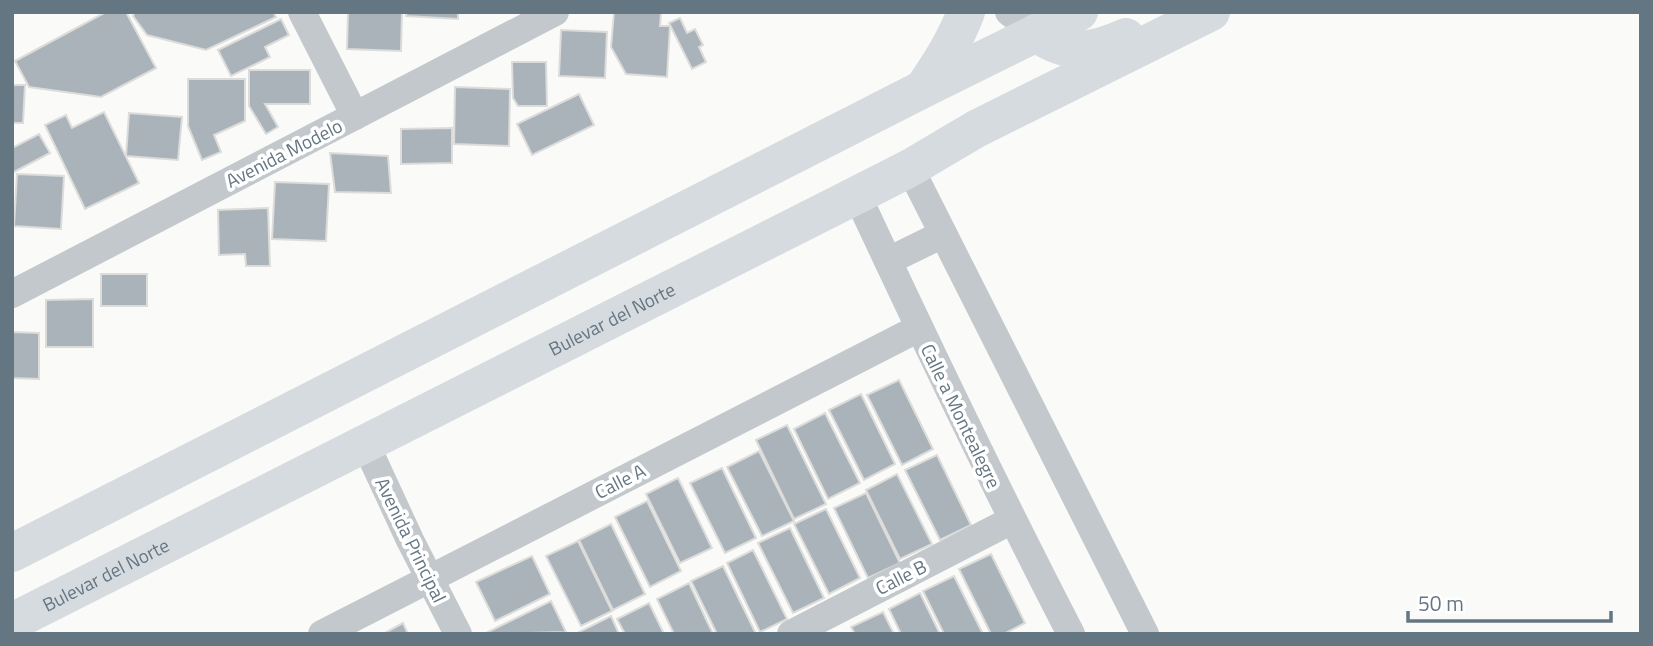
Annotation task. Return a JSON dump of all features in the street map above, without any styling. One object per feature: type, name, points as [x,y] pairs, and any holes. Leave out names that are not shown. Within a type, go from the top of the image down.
[{"type":"highway","points":[[923,89],[944,59],[959,32],[966,12]]},
{"type":"highway","points":[[1056,22],[1092,48],[1116,41],[1171,17],[1201,13]]},
{"type":"highway","name":"Bulevar del Norte","points":[[12,622],[910,168],[976,130],[1201,13]]},
{"type":"highway","points":[[12,553],[1056,22]]},
{"type":"highway","points":[[976,130],[978,118],[1041,81],[1056,67],[1056,22]]},
{"type":"street","points":[[302,12],[355,116]]},
{"type":"street","name":"Avenida Modelo","points":[[12,293],[555,12]]},
{"type":"street","points":[[910,168],[1145,634]]},
{"type":"street","name":"Calle a Montealegre","points":[[857,195],[1012,520],[1071,634]]},
{"type":"street","points":[[888,261],[943,234]]},
{"type":"street","name":"Calle A","points":[[322,634],[919,328]]},
{"type":"street","name":"Avenida Principal","points":[[366,445],[458,634]]},
{"type":"street","name":"Calle B","points":[[791,634],[1012,520]]},
{"type":"building","points":[[106,12],[126,12],[156,68],[101,97],[29,87],[15,61]]},
{"type":"building","points":[[135,12],[273,12],[276,17],[206,50],[147,35],[133,16]]},
{"type":"building","points":[[348,12],[402,12],[401,51],[347,49]]},
{"type":"building","points":[[407,12],[458,12],[458,19],[406,16]]},
{"type":"building","points":[[614,12],[661,12],[660,26],[670,26],[667,77],[626,74],[611,47]]},
{"type":"building","points":[[680,18],[687,33],[695,29],[703,45],[699,47],[706,62],[692,69],[669,23]]},
{"type":"building","points":[[281,19],[289,35],[265,47],[270,57],[231,76],[218,50]]},
{"type":"building","points":[[561,30],[607,32],[605,78],[559,76]]},
{"type":"building","points":[[512,62],[546,62],[547,106],[518,106],[513,98]]},
{"type":"building","points":[[249,70],[310,70],[310,104],[265,104],[278,127],[266,134],[249,106]]},
{"type":"building","points":[[188,79],[245,79],[245,121],[214,135],[221,152],[202,160],[188,126]]},
{"type":"building","points":[[12,85],[25,85],[23,123],[12,123]]},
{"type":"building","points":[[455,87],[510,89],[509,146],[454,144]]},
{"type":"building","points":[[579,94],[594,125],[532,155],[517,124]]},
{"type":"building","points":[[104,112],[139,183],[85,209],[45,125],[66,115],[72,128]]},
{"type":"building","points":[[129,113],[182,117],[178,160],[126,156]]},
{"type":"building","points":[[452,128],[452,163],[401,164],[401,129]]},
{"type":"building","points":[[39,134],[50,153],[12,173],[12,148]]},
{"type":"building","points":[[330,153],[388,156],[391,193],[335,192]]},
{"type":"building","points":[[17,174],[64,176],[61,229],[14,226]]},
{"type":"building","points":[[275,182],[329,184],[326,241],[272,239]]},
{"type":"building","points":[[268,208],[270,266],[246,266],[245,254],[219,255],[218,210]]},
{"type":"building","points":[[101,274],[147,274],[147,306],[101,306]]},
{"type":"building","points":[[93,299],[93,347],[46,347],[46,300]]},
{"type":"building","points":[[12,332],[39,333],[39,379],[12,378]]},
{"type":"building","points":[[899,380],[933,449],[902,465],[867,395]]},
{"type":"building","points":[[861,394],[895,464],[864,480],[829,410]]},
{"type":"building","points":[[825,413],[860,483],[828,499],[794,429]]},
{"type":"building","points":[[787,425],[826,504],[794,519],[756,440]]},
{"type":"building","points":[[759,451],[794,521],[762,536],[727,467]]},
{"type":"building","points":[[937,455],[971,525],[940,540],[905,470]]},
{"type":"building","points":[[722,468],[756,538],[725,553],[690,483]]},
{"type":"building","points":[[897,474],[932,544],[900,559],[866,490]]},
{"type":"building","points":[[678,478],[712,548],[680,563],[646,494]]},
{"type":"building","points":[[866,493],[900,563],[868,578],[834,508]]},
{"type":"building","points":[[647,501],[681,571],[650,587],[615,517]]},
{"type":"building","points":[[826,509],[860,578],[829,594],[794,524]]},
{"type":"building","points":[[611,524],[645,594],[613,610],[579,540]]},
{"type":"building","points":[[790,528],[824,598],[793,613],[758,543]]},
{"type":"building","points":[[578,541],[612,611],[581,626],[546,556]]},
{"type":"building","points":[[753,550],[787,619],[760,632],[727,563]]},
{"type":"building","points":[[991,554],[1025,623],[1004,634],[991,634],[959,569]]},
{"type":"building","points":[[532,556],[550,594],[495,621],[476,582]]},
{"type":"building","points":[[723,566],[756,634],[717,634],[691,581]]},
{"type":"building","points":[[954,576],[983,634],[944,634],[923,591]]},
{"type":"building","points":[[689,583],[713,634],[674,634],[657,599]]},
{"type":"building","points":[[920,593],[940,634],[901,634],[889,609]]},
{"type":"building","points":[[551,601],[566,632],[484,634]]},
{"type":"building","points":[[649,603],[664,634],[625,634],[617,619]]},
{"type":"building","points":[[883,612],[894,634],[855,634],[851,627]]},
{"type":"building","points":[[611,616],[619,634],[580,634],[579,632]]},
{"type":"building","points":[[403,623],[408,634],[383,634]]}]
